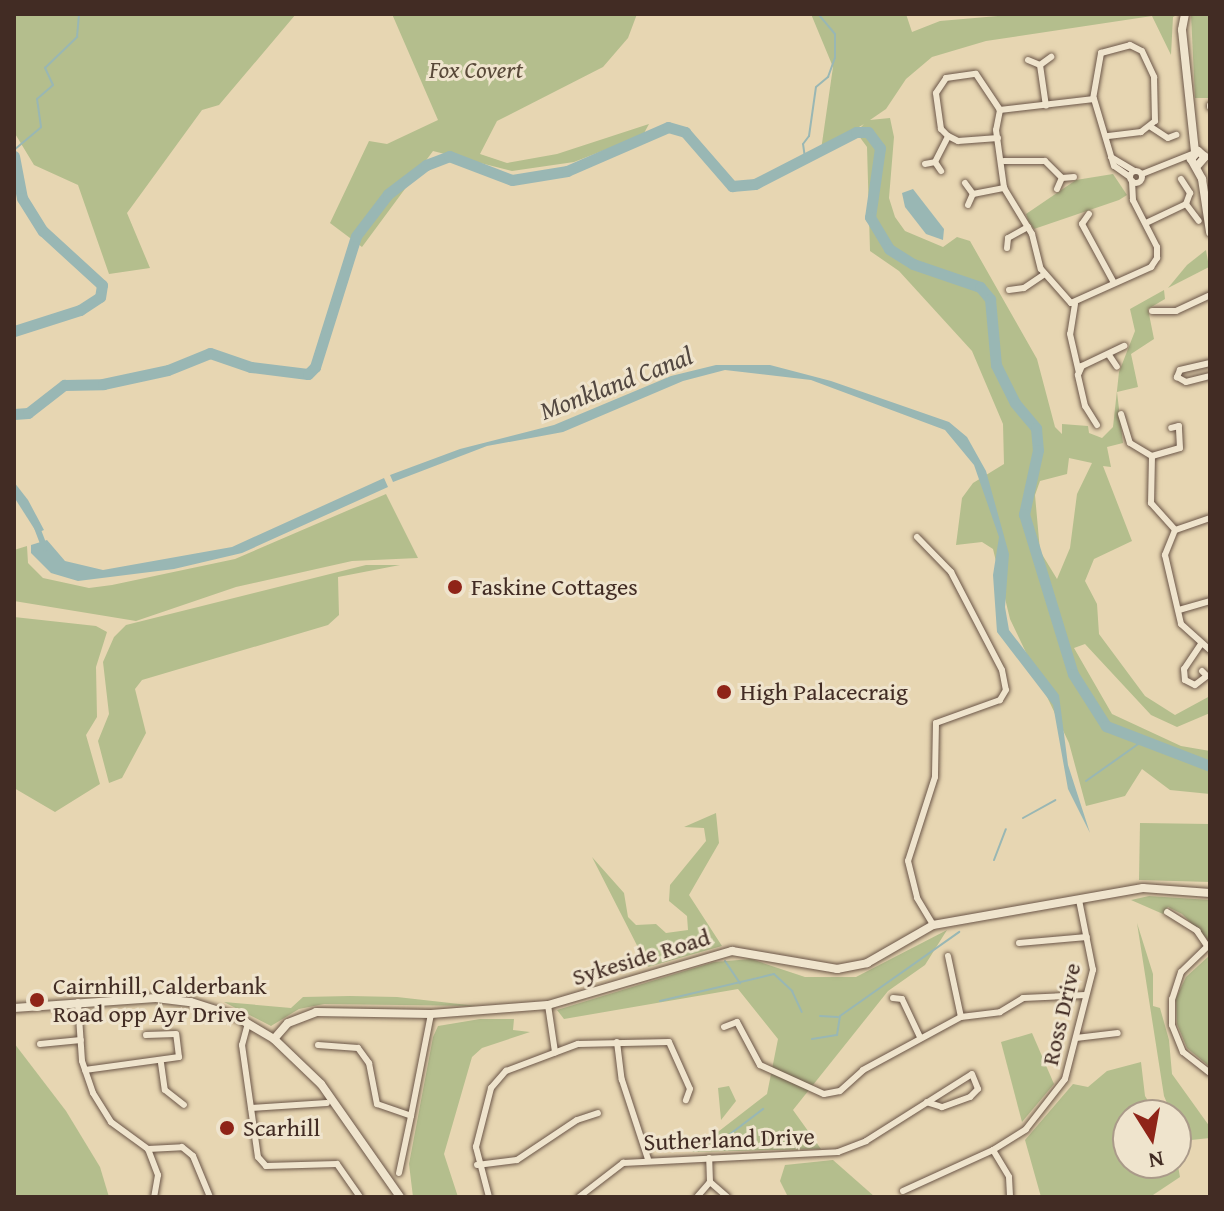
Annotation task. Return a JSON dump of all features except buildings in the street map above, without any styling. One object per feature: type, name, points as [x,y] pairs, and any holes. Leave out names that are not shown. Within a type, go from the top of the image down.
[{"type":"street","points":[[1185,14],[1182,30],[1210,232]]},
{"type":"street","points":[[1097,425],[1085,406],[1070,334],[1075,304],[1113,281],[1154,263],[1158,250],[1134,204],[1133,178],[1111,157],[1093,99],[1101,53],[1130,45],[1149,60],[1154,77],[1157,115],[1151,127],[1134,134],[1106,136]]},
{"type":"street","points":[[1040,65],[1051,57]]},
{"type":"street","points":[[1028,60],[1040,65]]},
{"type":"street","points":[[1040,65],[1046,106]]},
{"type":"street","points":[[998,138],[958,141],[941,129],[936,93],[946,78],[976,74],[1000,110],[998,138],[1004,161],[1004,188],[1028,227],[1045,274],[1075,304]]},
{"type":"street","points":[[1000,110],[1093,99]]},
{"type":"street","points":[[1151,127],[1168,138]]},
{"type":"street","points":[[1168,138],[1176,135]]},
{"type":"street","points":[[935,162],[948,136]]},
{"type":"street","points":[[1168,138],[1168,149]]},
{"type":"street","points":[[1133,178],[1201,157]]},
{"type":"street","points":[[1004,161],[1045,161],[1062,178],[1074,177]]},
{"type":"street","points":[[925,164],[935,162]]},
{"type":"street","points":[[935,162],[941,171]]},
{"type":"street","points":[[1057,189],[1062,178]]},
{"type":"street","points":[[1146,223],[1186,204],[1190,193],[1181,179]]},
{"type":"street","points":[[965,183],[973,194]]},
{"type":"street","points":[[973,194],[1004,188]]},
{"type":"street","points":[[968,205],[973,194]]},
{"type":"street","points":[[1186,204],[1199,221]]},
{"type":"street","points":[[1082,224],[1089,214]]},
{"type":"street","points":[[1070,223],[1082,224]]},
{"type":"street","points":[[1082,224],[1113,281]]},
{"type":"street","points":[[1007,248],[1008,238],[1028,227]]},
{"type":"street","points":[[1009,290],[1045,274]]},
{"type":"street","points":[[1152,311],[1176,311],[1210,295]]},
{"type":"street","points":[[1079,372],[1124,346]]},
{"type":"street","points":[[1109,355],[1117,367]]},
{"type":"street","points":[[1210,363],[1180,370],[1177,377],[1186,382],[1210,376]]},
{"type":"street","points":[[1121,414],[1130,443],[1152,456],[1180,448],[1179,426],[1171,428]]},
{"type":"street","points":[[1152,456],[1151,503],[1175,530]]},
{"type":"street","points":[[1210,518],[1175,530],[1165,555],[1181,624],[1210,650]]},
{"type":"street","points":[[917,537],[951,572],[1002,670],[1006,690],[1000,700],[936,723],[935,777],[908,861],[917,898],[933,925]]},
{"type":"street","points":[[1179,610],[1210,601]]},
{"type":"street","points":[[1201,644],[1184,669],[1185,680],[1195,685],[1207,676],[1202,671]]},
{"type":"street","name":"Sykeside Road","points":[[274,1039],[288,1023],[316,1012],[431,1014],[548,1005],[732,951],[818,969],[857,966],[933,925],[1121,891],[1210,893]]},
{"type":"street","name":"Ross Drive","points":[[903,1191],[993,1150],[1026,1129],[1065,1079],[1093,970],[1079,900]]},
{"type":"street","points":[[1167,912],[1197,931],[1208,945],[1175,984],[1172,1025],[1183,1052],[1210,1073]]},
{"type":"street","points":[[1019,943],[1087,937]]},
{"type":"street","points":[[948,956],[961,1017]]},
{"type":"street","points":[[724,1027],[737,1022],[760,1065],[824,1094],[840,1091],[863,1070],[961,1017],[1000,1012],[1023,998],[1085,995]]},
{"type":"street","points":[[893,998],[902,999],[920,1037]]},
{"type":"street","points":[[14,1008],[78,1002],[191,1002],[248,1023],[274,1039],[340,1106],[400,1197]]},
{"type":"street","points":[[78,1002],[85,1070],[111,1122],[148,1149],[158,1175],[154,1197]]},
{"type":"street","points":[[548,1005],[555,1052]]},
{"type":"street","points":[[399,1173],[431,1014]]},
{"type":"street","points":[[248,1023],[242,1045],[258,1157],[266,1166],[337,1164],[360,1197]]},
{"type":"street","points":[[1076,1038],[1118,1033]]},
{"type":"street","points":[[85,1070],[161,1063],[179,1057],[176,1034],[146,1035]]},
{"type":"street","points":[[40,1044],[81,1040]]},
{"type":"street","points":[[617,1042],[622,1080],[648,1159]]},
{"type":"street","points":[[489,1197],[477,1165],[476,1147],[496,1078],[555,1052],[617,1042],[669,1042],[690,1089],[692,1096],[686,1100]]},
{"type":"street","points":[[318,1045],[358,1048],[369,1063],[377,1104],[411,1116]]},
{"type":"street","points":[[161,1063],[165,1090],[184,1105]]},
{"type":"street","name":"Sutherland Drive","points":[[579,1197],[623,1163],[648,1159],[838,1152],[972,1074],[978,1089],[970,1097],[942,1107],[927,1102]]},
{"type":"street","points":[[251,1108],[327,1103]]},
{"type":"street","points":[[477,1165],[517,1160],[577,1120],[598,1113]]},
{"type":"street","points":[[148,1149],[182,1147],[193,1156],[210,1197]]},
{"type":"street","points":[[993,1150],[1009,1177],[1010,1197]]},
{"type":"street","points":[[697,1197],[710,1182],[709,1158]]},
{"type":"street","points":[[710,1182],[727,1197]]},
{"type":"green space","points":[[14,14],[296,14],[219,105],[202,110],[127,213],[150,268],[109,274],[78,185],[34,165],[14,132]]},
{"type":"green space","name":"Fox Covert","points":[[392,14],[637,14],[628,38],[603,67],[497,121],[480,154],[507,163],[557,154],[649,124],[643,135],[574,162],[512,171],[433,151],[362,247],[330,223],[369,141],[387,144],[438,120]]},
{"type":"green space","points":[[811,14],[906,14],[912,32],[940,21],[1022,14],[1179,14],[1173,17],[1171,55],[1152,16],[986,41],[932,57],[906,79],[886,109],[870,120],[890,118],[894,137],[889,198],[895,217],[905,231],[943,247],[957,237],[970,241],[1037,359],[1055,427],[1062,434],[1062,424],[1088,426],[1089,433],[1102,438],[1113,427],[1119,372],[1135,331],[1130,309],[1164,290],[1165,299],[1148,309],[1154,339],[1131,354],[1138,387],[1117,392],[1123,443],[1107,447],[1111,467],[1103,466],[1132,541],[1094,559],[1085,581],[1097,604],[1099,634],[1145,696],[1175,715],[1210,696],[1210,713],[1177,727],[1151,715],[1085,644],[1074,648],[1112,714],[1181,746],[1210,751],[1210,794],[1170,790],[1142,769],[1125,796],[1086,806],[1069,743],[1010,619],[993,549],[982,542],[956,545],[962,498],[973,483],[1004,464],[1003,424],[972,351],[899,271],[870,251],[867,147],[856,132],[864,124],[821,150],[833,67]],"holes":[[[1069,458],[1092,463],[1077,494],[1070,548],[1057,579],[1040,551],[1035,495],[1040,481],[1067,474]]]},
{"type":"green space","points":[[1191,14],[1210,14],[1210,98],[1195,98]]},
{"type":"green space","points":[[1113,174],[1127,195],[1119,200],[1034,229],[1028,220],[1026,214],[1076,180]]},
{"type":"green space","points":[[1206,250],[1209,267],[1168,288],[1187,265]]},
{"type":"green space","points":[[386,494],[418,558],[352,561],[236,587],[136,621],[14,601],[14,550],[27,546],[28,563],[43,578],[89,588],[112,585],[235,559]]},
{"type":"green space","points":[[366,565],[400,565],[338,577],[339,615],[328,625],[142,680],[135,689],[146,733],[122,778],[109,783],[98,741],[109,714],[103,662],[114,637],[126,625]]},
{"type":"green space","points":[[14,617],[96,626],[107,632],[96,667],[97,717],[86,735],[100,784],[55,812],[14,788]]},
{"type":"green space","points":[[716,813],[719,843],[689,895],[722,946],[648,967],[592,857],[624,893],[628,917],[636,925],[656,924],[666,933],[688,930],[687,916],[669,901],[670,885],[706,841],[704,828],[684,827]]},
{"type":"green space","points":[[1140,823],[1210,824],[1210,882],[1139,880]]},
{"type":"green space","points":[[1149,896],[1210,900],[1210,942],[1182,914],[1168,907],[1163,914],[1131,900]]},
{"type":"green space","points":[[1137,923],[1153,974],[1153,1006],[1160,1008],[1169,1040],[1172,1074],[1190,1099],[1165,1099]]},
{"type":"green space","points":[[947,930],[925,965],[888,991],[793,1110],[821,1149],[692,1152],[767,1094],[778,1039],[738,989],[564,1019],[557,1010],[714,962],[751,959],[805,977],[856,977]]},
{"type":"green space","points":[[1210,955],[1210,1067],[1187,1048],[1177,1024],[1176,998],[1186,977]]},
{"type":"green space","points":[[303,997],[397,997],[477,1006],[324,1004],[299,1009],[271,1026],[224,1002],[291,1008]]},
{"type":"green space","points":[[480,1019],[514,1019],[513,1030],[530,1032],[482,1048],[472,1057],[444,1154],[458,1197],[413,1197],[409,1164],[433,1037],[438,1026]]},
{"type":"green space","points":[[1032,1033],[1054,1084],[1022,1122],[1001,1042]]},
{"type":"green space","points":[[14,1043],[66,1111],[100,1167],[109,1197],[14,1197]]},
{"type":"green space","points":[[1141,1062],[1147,1099],[1112,1099],[1112,1179],[1177,1179],[1150,1197],[1041,1197],[1025,1140],[1073,1084],[1088,1087],[1107,1071]]},
{"type":"green space","points":[[729,1086],[736,1101],[721,1120],[718,1088]]},
{"type":"green space","points":[[1192,1102],[1210,1127],[1210,1138],[1192,1140]]},
{"type":"green space","points":[[833,1160],[875,1197],[788,1197],[780,1181],[785,1165]]},
{"type":"water","points":[[913,189],[944,229],[943,240],[926,234],[905,207],[902,193]]},
{"type":"water","points":[[716,365],[770,365],[831,381],[949,422],[967,437],[986,471],[1009,554],[1005,607],[1009,630],[1059,695],[1068,765],[1090,833],[1068,789],[1053,705],[997,632],[993,575],[999,537],[974,465],[945,430],[811,380],[725,370],[683,381],[563,432],[487,446],[393,482],[390,475],[460,449],[554,425],[671,376]]},
{"type":"water","points":[[384,478],[388,487],[242,553],[174,569],[78,581],[51,573],[31,553],[31,545],[47,540],[65,561],[103,570],[232,547]]},
{"type":"water","points":[[14,482],[44,530],[37,533],[14,497]]},
{"type":"waterway","points":[[805,158],[803,144],[809,136],[816,87],[828,77],[835,58],[835,34],[818,14]]},
{"type":"waterway","points":[[14,150],[41,127],[37,99],[53,85],[45,68],[77,37],[79,15]]},
{"type":"waterway","points":[[14,414],[28,413],[64,385],[103,384],[168,370],[210,353],[251,367],[308,374],[315,367],[356,236],[388,194],[426,165],[449,156],[512,180],[567,171],[668,127],[685,132],[732,186],[755,184],[856,132],[868,132],[880,148],[870,217],[889,249],[913,264],[980,287],[990,299],[996,365],[1015,403],[1036,428],[1038,450],[1024,514],[1073,674],[1106,726],[1210,766]]},
{"type":"waterway","points":[[14,156],[22,198],[43,231],[102,285],[100,297],[80,310],[14,331]]},
{"type":"waterway","name":"Monkland Canal","points":[[36,525],[45,548]]},
{"type":"waterway","points":[[1086,781],[1141,742]]},
{"type":"waterway","points":[[1023,818],[1055,800]]},
{"type":"waterway","points":[[994,860],[1006,829]]},
{"type":"waterway","points":[[812,1039],[837,1035],[840,1016],[959,932]]},
{"type":"waterway","points":[[725,961],[740,983]]},
{"type":"waterway","points":[[660,1001],[774,974],[792,991],[802,1012]]},
{"type":"waterway","points":[[820,1016],[838,1017]]},
{"type":"waterway","points":[[721,1141],[763,1109]]},
{"type":"place","name":"Faskine Cottages","points":[[455,587]]},
{"type":"place","name":"High Palacecraig","points":[[724,692]]},
{"type":"place","name":"Cairnhill, Calderbank Road opp Ayr Drive","points":[[37,1000]]},
{"type":"place","name":"Scarhill","points":[[227,1128]]}]
